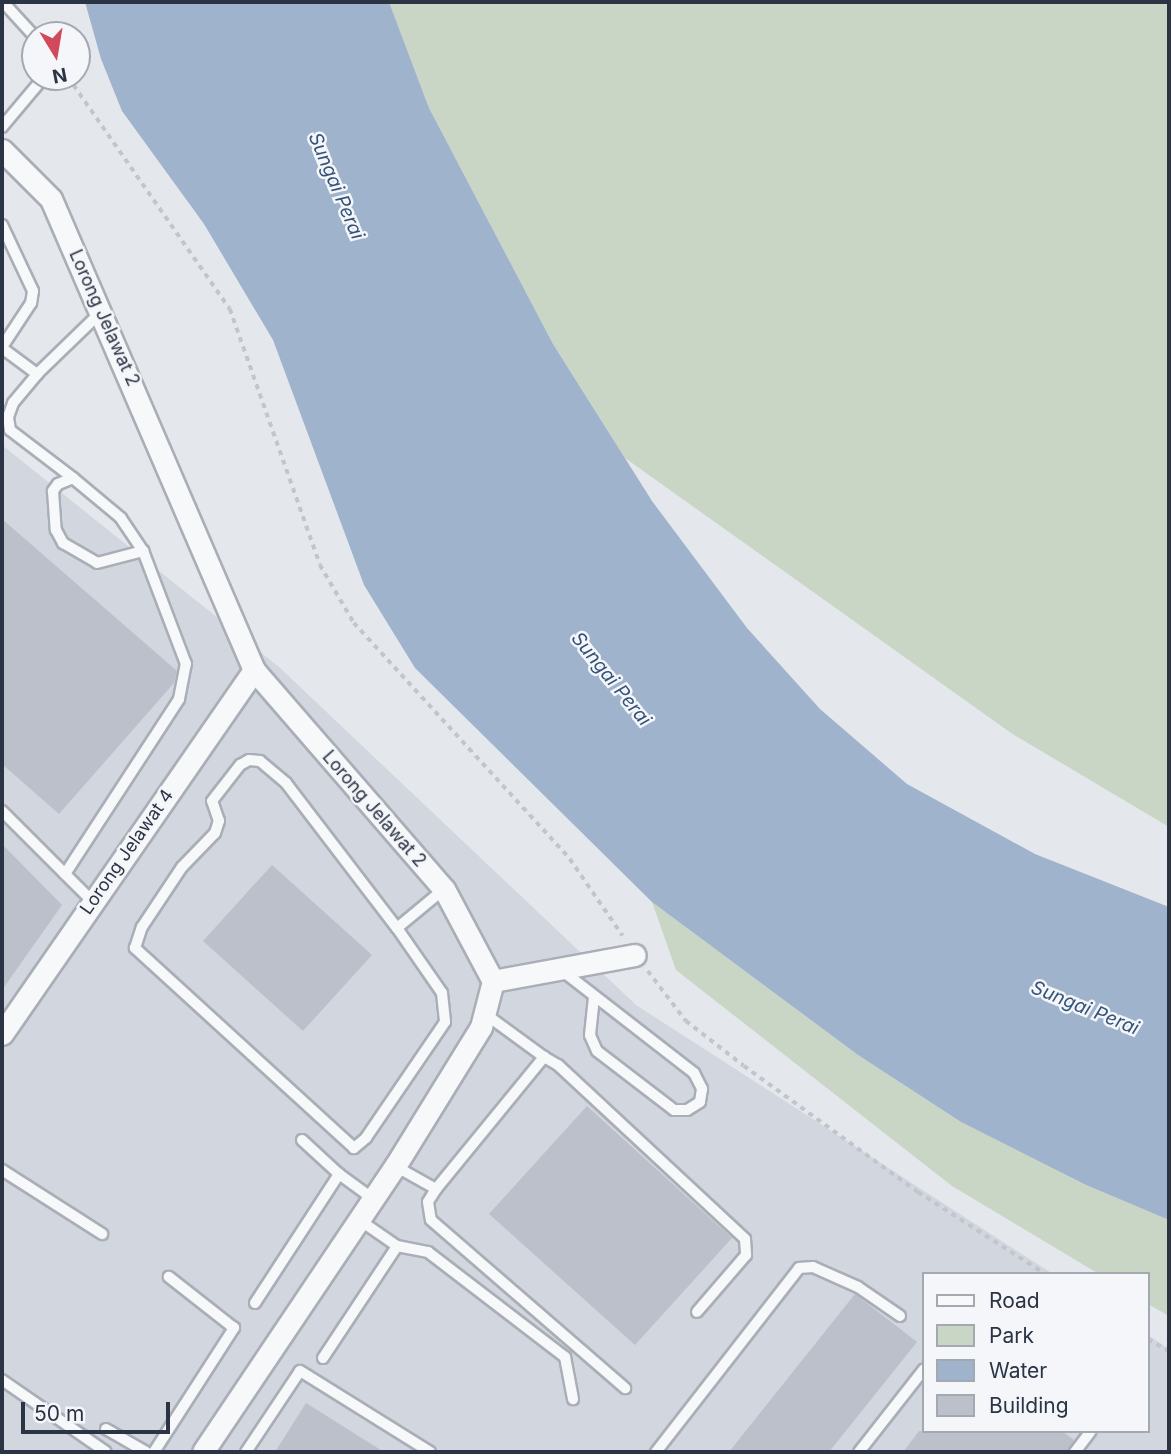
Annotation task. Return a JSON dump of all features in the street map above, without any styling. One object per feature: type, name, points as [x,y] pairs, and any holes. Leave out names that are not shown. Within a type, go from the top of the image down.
[{"type":"street","name":"Lorong Jelawat 2","points":[[2,150],[51,199],[254,670],[444,889],[493,981]]},
{"type":"street","name":"Lorong Jelawat 4","points":[[2,1034],[254,670]]},
{"type":"street","points":[[203,1452],[372,1197],[395,1167],[488,1016],[493,981],[635,955]]},
{"type":"lane","points":[[3,2],[21,22]]},
{"type":"lane","points":[[2,127],[32,91]]},
{"type":"lane","points":[[2,225],[33,291],[31,303],[2,348],[37,374]]},
{"type":"lane","points":[[65,874],[185,685],[186,664],[143,551],[121,519],[10,430],[13,403],[37,374],[101,312]]},
{"type":"lane","points":[[73,478],[53,491],[56,530],[63,543],[97,563],[143,551]]},
{"type":"lane","points":[[249,760],[260,761],[286,783],[397,928],[442,993],[445,1021],[366,1138],[354,1149],[135,947],[142,927],[182,867],[215,833],[219,821],[212,801],[240,765],[249,760]]},
{"type":"lane","points":[[2,811],[92,901]]},
{"type":"lane","points":[[397,928],[444,889]]},
{"type":"lane","points":[[558,967],[594,999],[694,1073],[702,1089],[700,1101],[687,1110],[674,1110],[597,1051],[590,1035],[594,999]]},
{"type":"lane","points":[[488,1016],[544,1058],[558,1065],[745,1239],[746,1255],[697,1312]]},
{"type":"lane","points":[[544,1058],[436,1189],[428,1202],[431,1220],[625,1388]]},
{"type":"lane","points":[[302,1139],[339,1174],[372,1197]]},
{"type":"lane","points":[[395,1167],[436,1189]]},
{"type":"lane","points":[[2,1170],[102,1234]]},
{"type":"lane","points":[[255,1303],[339,1174]]},
{"type":"lane","points":[[358,1219],[397,1246],[428,1252],[565,1357],[573,1399]]},
{"type":"lane","points":[[323,1358],[397,1246]]},
{"type":"lane","points":[[656,1452],[799,1268],[813,1267],[858,1287],[900,1315]]},
{"type":"lane","points":[[154,1452],[234,1328],[169,1277]]},
{"type":"lane","points":[[246,1452],[300,1371],[430,1452]]},
{"type":"lane","points":[[859,1452],[922,1372]]},
{"type":"lane","points":[[2,1380],[106,1452]]},
{"type":"lane","points":[[106,1429],[146,1452]]},
{"type":"lane","points":[[1075,1452],[1089,1433]]},
{"type":"path","points":[[78,91],[230,309],[320,565],[354,623],[570,859],[635,955],[686,1021],[918,1192],[1042,1272]]},
{"type":"path","points":[[1150,1340],[1169,1351]]},
{"type":"shaded area","points":[[2,445],[279,667],[636,1005],[1050,1272],[922,1272],[922,1433],[1150,1433],[1150,1336],[1169,1349],[1169,1452],[2,1452]]},
{"type":"green space","points":[[389,2],[1169,2],[1169,827],[1011,733],[625,458],[553,344],[429,108]]},
{"type":"green space","points":[[652,902],[858,1055],[961,1122],[1086,1185],[1169,1220],[1169,1316],[1150,1305],[1150,1272],[1096,1272],[952,1186],[676,970]]},
{"type":"water","name":"Sungai Perai","points":[[85,2],[389,2],[429,108],[553,344],[652,501],[747,628],[820,709],[907,784],[1035,854],[1169,907],[1169,1220],[1086,1185],[961,1122],[858,1055],[652,902],[415,668],[364,585],[273,340],[204,224],[122,111],[101,59]]},
{"type":"building","points":[[2,519],[177,671],[174,683],[59,814],[2,764]]},
{"type":"building","points":[[2,844],[62,905],[2,990]]},
{"type":"building","points":[[272,865],[372,955],[303,1031],[203,941]]},
{"type":"building","points":[[587,1106],[732,1238],[635,1345],[489,1214]]},
{"type":"building","points":[[855,1294],[917,1342],[829,1452],[729,1452]]},
{"type":"building","points":[[306,1403],[384,1452],[275,1452]]},
{"type":"building","points":[[919,1431],[1065,1433],[1074,1440],[1067,1452],[903,1452]]}]
